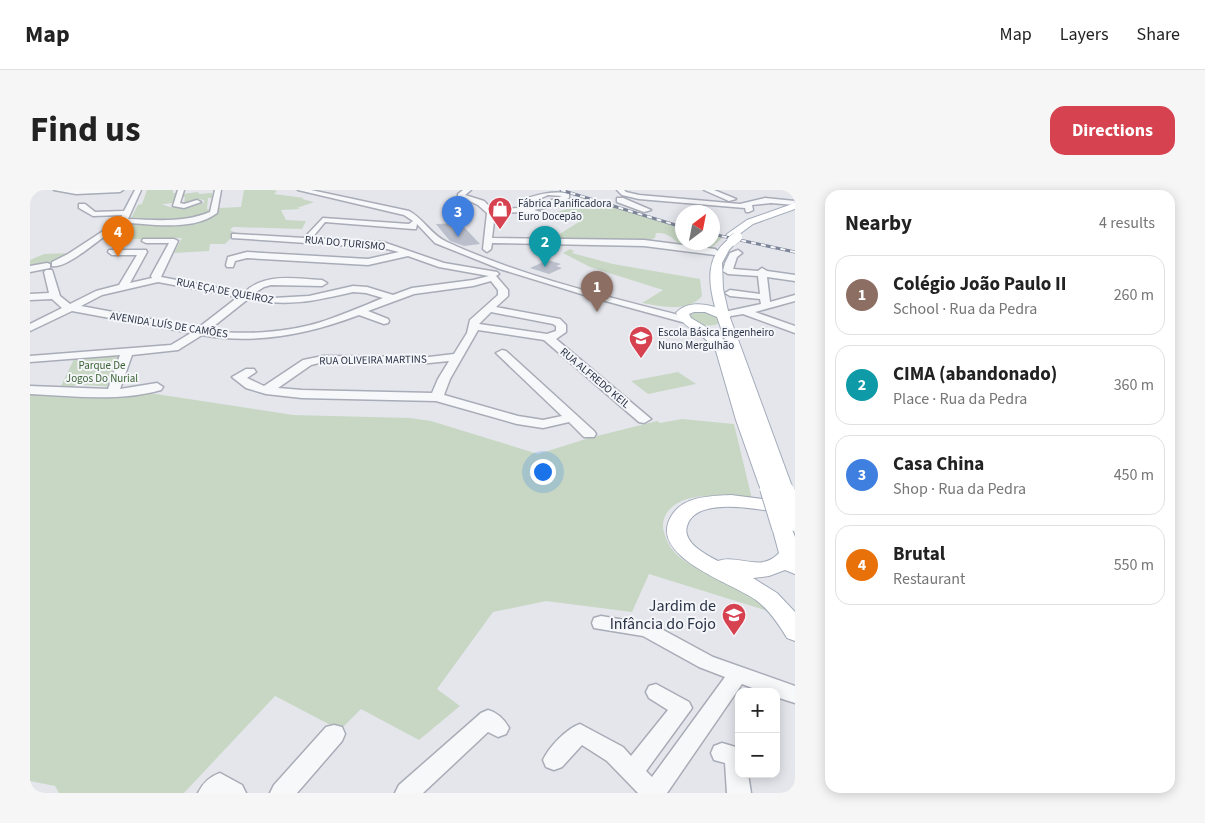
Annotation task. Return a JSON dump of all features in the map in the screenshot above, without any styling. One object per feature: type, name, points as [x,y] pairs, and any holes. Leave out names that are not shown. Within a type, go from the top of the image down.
[{"type":"main road","points":[[777,490],[726,299],[714,274],[716,265],[726,246],[744,225],[793,206]]},
{"type":"main road","points":[[693,313],[709,297],[706,273],[715,252],[752,225],[793,206]]},
{"type":"main road","points":[[693,313],[711,328],[720,328],[726,299]]},
{"type":"main road","points":[[693,313],[726,299]]},
{"type":"main road","points":[[693,313],[716,339],[723,351],[744,420],[791,521],[793,562],[784,563],[776,568],[764,571],[738,569],[722,565],[705,556],[692,544],[686,528],[693,515],[711,508],[726,507],[791,521]]},
{"type":"main road","points":[[795,509],[748,503],[710,502],[693,506],[686,510],[676,524],[678,537],[682,545],[699,560],[740,580],[770,600],[785,616],[795,632]]},
{"type":"street","points":[[57,190],[76,192],[120,190]]},
{"type":"street","points":[[30,270],[53,270],[123,221],[138,190]]},
{"type":"street","points":[[181,190],[176,204],[184,206],[197,202]]},
{"type":"street","points":[[123,221],[173,222],[206,217],[213,213],[218,190]]},
{"type":"street","points":[[301,190],[406,213],[420,221],[430,234],[442,243],[510,270],[645,308],[693,313]]},
{"type":"street","points":[[468,190],[460,195],[481,203],[491,211],[523,209],[558,202],[566,196],[558,191],[542,192],[522,204],[523,209]]},
{"type":"street","points":[[708,190],[729,196],[750,206],[760,214],[758,219]]},
{"type":"street","points":[[76,192],[77,204],[93,214],[128,213]]},
{"type":"street","points":[[619,193],[671,200],[750,206]]},
{"type":"street","points":[[619,193],[623,202],[647,210]]},
{"type":"street","points":[[727,207],[750,206],[780,199],[793,206]]},
{"type":"street","points":[[523,209],[548,217]]},
{"type":"street","points":[[485,259],[491,211]]},
{"type":"street","points":[[507,211],[524,220]]},
{"type":"street","points":[[306,240],[320,221],[325,220],[413,227]]},
{"type":"street","name":"RUA DO TURISMO","points":[[235,236],[383,245],[442,265],[493,277]]},
{"type":"street","name":"RUA EÇA DE QUEIROZ","points":[[146,241],[174,241],[156,276],[158,279],[246,296],[287,301],[309,299],[353,289],[367,290],[392,298]]},
{"type":"street","points":[[470,253],[487,243],[644,242],[715,252]]},
{"type":"street","points":[[112,252],[143,252],[123,287]]},
{"type":"street","points":[[230,265],[232,259],[247,255],[368,262],[408,253]]},
{"type":"street","points":[[738,253],[733,255],[729,262],[726,299],[728,314],[740,309],[795,298]]},
{"type":"street","points":[[30,297],[54,296],[53,270]]},
{"type":"street","name":"AVENIDA LUÍS DE CAMÕES","points":[[54,296],[58,303],[68,307],[224,336],[258,335],[296,331],[323,325],[412,291],[473,283],[510,270]]},
{"type":"street","points":[[726,299],[762,273],[775,273],[795,278]]},
{"type":"street","points":[[762,273],[762,304]]},
{"type":"street","points":[[437,397],[444,379],[472,334],[474,322],[503,296],[503,290],[493,277]]},
{"type":"street","points":[[30,328],[68,307],[99,293],[158,279]]},
{"type":"street","points":[[30,358],[174,348],[200,332],[246,296],[251,289],[264,283],[322,283]]},
{"type":"street","points":[[726,299],[762,304]]},
{"type":"street","name":"RUA ALFREDO KEIL","points":[[473,326],[546,337],[554,336],[561,332],[562,325],[556,321],[488,309]]},
{"type":"street","points":[[740,309],[795,330]]},
{"type":"street","points":[[359,311],[384,321]]},
{"type":"street","name":"RUA ALFREDO KEIL","points":[[546,337],[644,419]]},
{"type":"street","points":[[113,392],[127,352]]},
{"type":"street","points":[[502,353],[589,434]]},
{"type":"street","name":"RUA OLIVEIRA MARTINS","points":[[266,390],[308,362],[324,359],[428,360],[458,356]]},
{"type":"street","points":[[225,382],[250,372]]},
{"type":"street","points":[[238,377],[250,385],[266,390],[302,394],[437,397],[517,420],[543,424],[570,418]]},
{"type":"street","points":[[30,390],[113,392],[149,390],[158,387]]},
{"type":"street","points":[[600,623],[647,630],[706,662],[789,691],[795,695]]},
{"type":"street","points":[[554,760],[580,734],[615,754],[654,793],[739,674]]},
{"type":"street","points":[[631,772],[682,708],[656,692]]},
{"type":"street","points":[[407,793],[488,719],[498,728]]},
{"type":"street","points":[[282,793],[334,734]]},
{"type":"street","points":[[722,753],[735,756],[739,793]]},
{"type":"street","points":[[210,793],[220,783],[234,793]]},
{"type":"green space","points":[[147,190],[173,190],[173,193],[177,193],[174,203],[162,204],[177,208],[204,203],[204,200],[197,199],[183,205],[179,203],[184,203],[185,197],[182,197],[183,194],[212,193],[212,198],[208,198],[207,209],[210,209],[204,215],[187,219],[132,219],[138,205],[142,204]]},
{"type":"green space","points":[[244,190],[273,190],[277,191],[274,194],[304,198],[302,199],[314,202],[297,208],[301,209],[281,210],[286,220],[306,221],[302,229],[233,227],[230,230],[236,233],[225,244],[210,244],[209,251],[174,253],[182,238],[102,240],[125,224],[205,219],[218,212],[218,208],[241,207]]},
{"type":"green space","points":[[584,198],[675,226],[675,241],[662,233],[656,233],[655,238],[647,241],[550,240],[579,222],[546,219],[561,214],[557,212],[568,209]]},
{"type":"green space","points":[[570,249],[574,251],[572,253],[613,264],[700,279],[702,296],[689,305],[674,307],[642,303],[663,290],[590,267],[563,253]]},
{"type":"green space","points":[[69,253],[58,260],[30,268],[30,260],[44,254]]},
{"type":"green space","points":[[697,311],[711,313],[718,317],[718,324],[701,324],[687,315]]},
{"type":"green space","name":"Parque De Jogos Do Nurial","points":[[123,355],[112,387],[76,384],[73,387],[61,386],[74,359]]},
{"type":"green space","points":[[678,372],[696,384],[648,394],[631,381]]},
{"type":"green space","points":[[30,393],[156,394],[293,415],[410,418],[431,421],[538,454],[589,438],[657,421],[660,423],[682,419],[734,424],[752,499],[705,496],[683,501],[673,506],[666,514],[663,530],[668,543],[682,559],[731,583],[771,612],[649,574],[632,612],[546,601],[493,612],[437,689],[460,706],[419,740],[361,709],[340,730],[275,696],[184,793],[59,793],[55,786],[30,781]]},
{"type":"building","points":[[457,223],[464,227],[480,244],[464,246],[450,241],[436,224]]},
{"type":"building","points":[[548,260],[561,264],[556,266],[562,268],[549,274],[530,268]]},
{"type":"railway","points":[[561,190],[675,225]]},
{"type":"railway","points":[[720,236],[795,252]]},
{"type":"place","name":"Fábrica Panificadora Euro Docepão","points":[[500,230]]},
{"type":"place","name":"Casa China","points":[[458,237]]},
{"type":"place","name":"Brutal","points":[[118,257]]},
{"type":"place","name":"CIMA (abandonado)","points":[[545,267]]},
{"type":"place","name":"Colégio João Paulo II","points":[[597,312]]},
{"type":"place","name":"Escola Básica Engenheiro Nuno Mergulhão","points":[[641,359]]},
{"type":"place","name":"Jardim de Infância do Fojo","points":[[734,636]]}]
